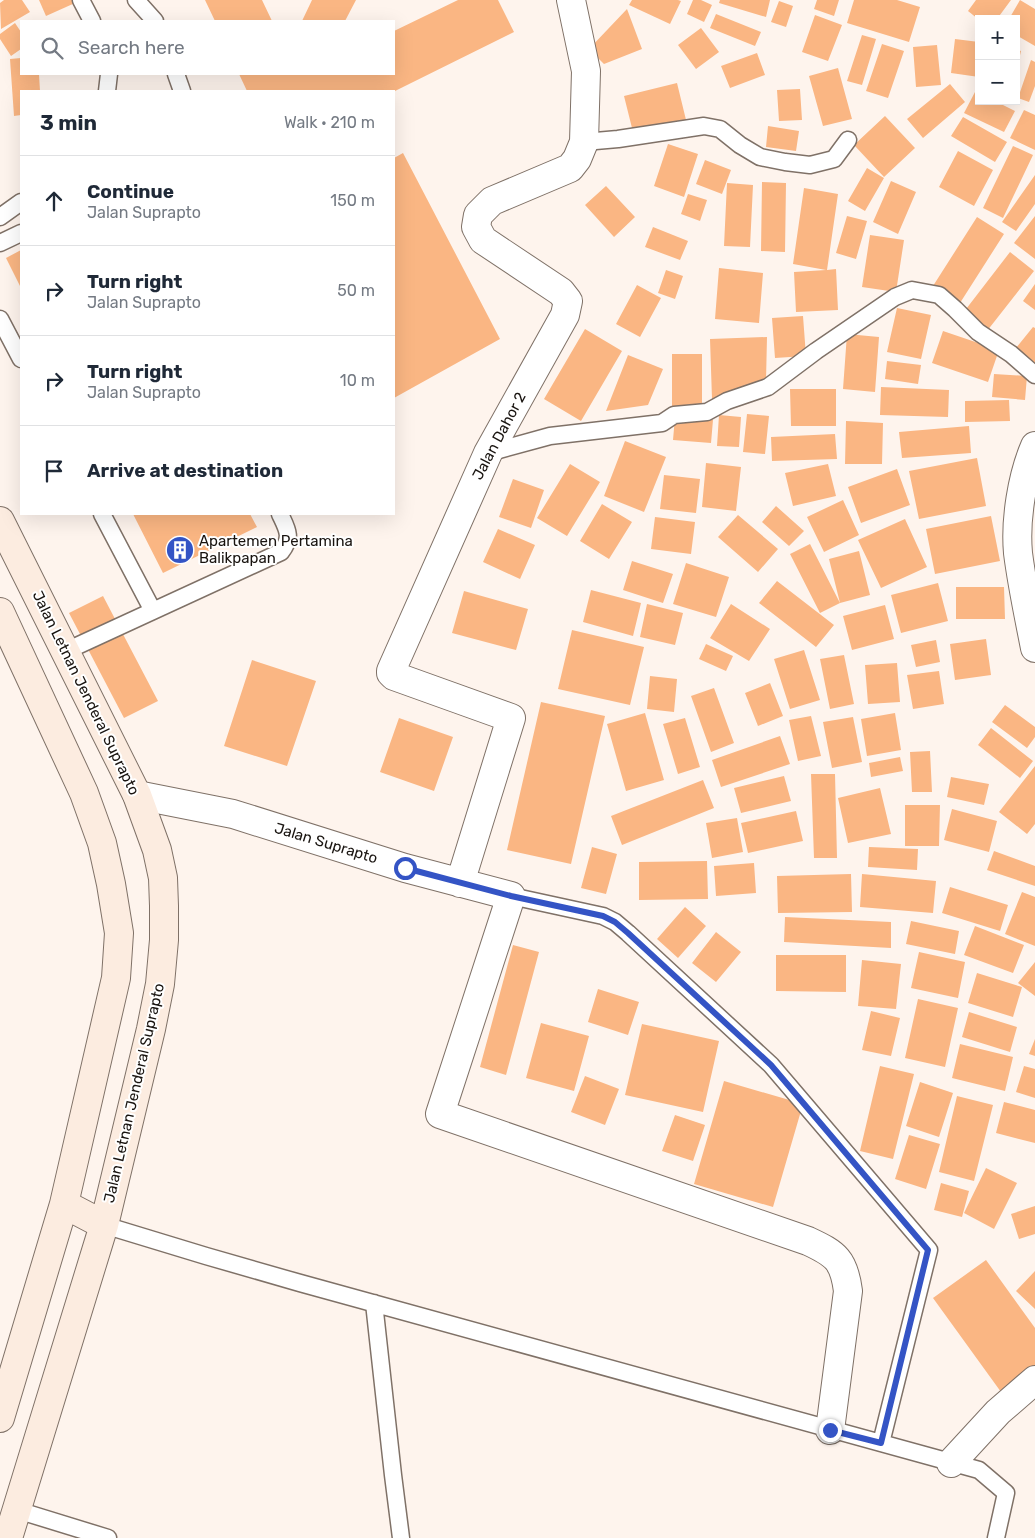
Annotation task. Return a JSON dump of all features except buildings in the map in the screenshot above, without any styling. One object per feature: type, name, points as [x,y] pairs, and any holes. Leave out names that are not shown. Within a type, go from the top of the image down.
[{"type":"main road","name":"Jalan Letnan Jenderal Suprapto","points":[[0,521],[137,795],[157,850],[163,878],[164,940],[160,984],[151,1029],[104,1225],[8,1538]]},
{"type":"main road","points":[[0,612],[84,793],[102,843],[119,933],[116,978],[64,1204],[0,1418]]},
{"type":"main road","points":[[64,1204],[104,1225]]},
{"type":"street","name":"Jalan Dahor 2","points":[[460,883],[511,718],[394,676],[391,671],[488,454],[565,315],[568,301],[561,292],[484,240],[476,228],[478,215],[492,201],[570,168],[577,159],[584,142],[586,71],[575,2]]},
{"type":"street","points":[[1035,446],[1024,482],[1019,517],[1018,552],[1035,648]]},
{"type":"street","name":"Jalan Suprapto","points":[[137,795],[233,814],[405,868],[511,896]]},
{"type":"street","points":[[511,896],[440,1114],[808,1241],[825,1249],[838,1259],[846,1273],[848,1291],[830,1430]]},
{"type":"street","points":[[952,1463],[998,1412],[1035,1380]]},
{"type":"lane","points":[[81,0],[91,20]]},
{"type":"lane","points":[[136,0],[154,20]]},
{"type":"lane","points":[[107,90],[109,75]]},
{"type":"lane","points":[[176,75],[182,90]]},
{"type":"lane","points":[[584,142],[618,139],[704,126],[720,129],[740,145],[760,157],[810,165],[834,159],[848,140]]},
{"type":"lane","points":[[0,216],[20,203]]},
{"type":"lane","points":[[0,243],[20,233]]},
{"type":"lane","points":[[488,454],[550,436],[662,423],[674,415],[707,412],[726,401],[768,387],[816,351],[895,297],[912,290],[939,295],[956,309],[978,332],[1011,354],[1035,375]]},
{"type":"lane","points":[[0,319],[20,357]]},
{"type":"lane","points":[[103,515],[153,611]]},
{"type":"lane","points":[[66,651],[281,552],[288,541],[288,533],[280,515]]},
{"type":"lane","name":"Jalan Suprapto","points":[[511,896],[603,916],[615,922],[628,933],[771,1065],[928,1250],[881,1443]]},
{"type":"lane","points":[[104,1225],[215,1259],[979,1470],[1006,1493],[996,1538]]},
{"type":"lane","points":[[374,1303],[401,1538]]},
{"type":"lane","points":[[17,1510],[108,1538]]},
{"type":"place","name":"Apartemen Pertamina Balikpapan","points":[[180,550]]},
{"type":"route","points":[[405,868],[511,896],[603,916],[615,922],[771,1065],[928,1250],[881,1443],[830,1430]]}]
